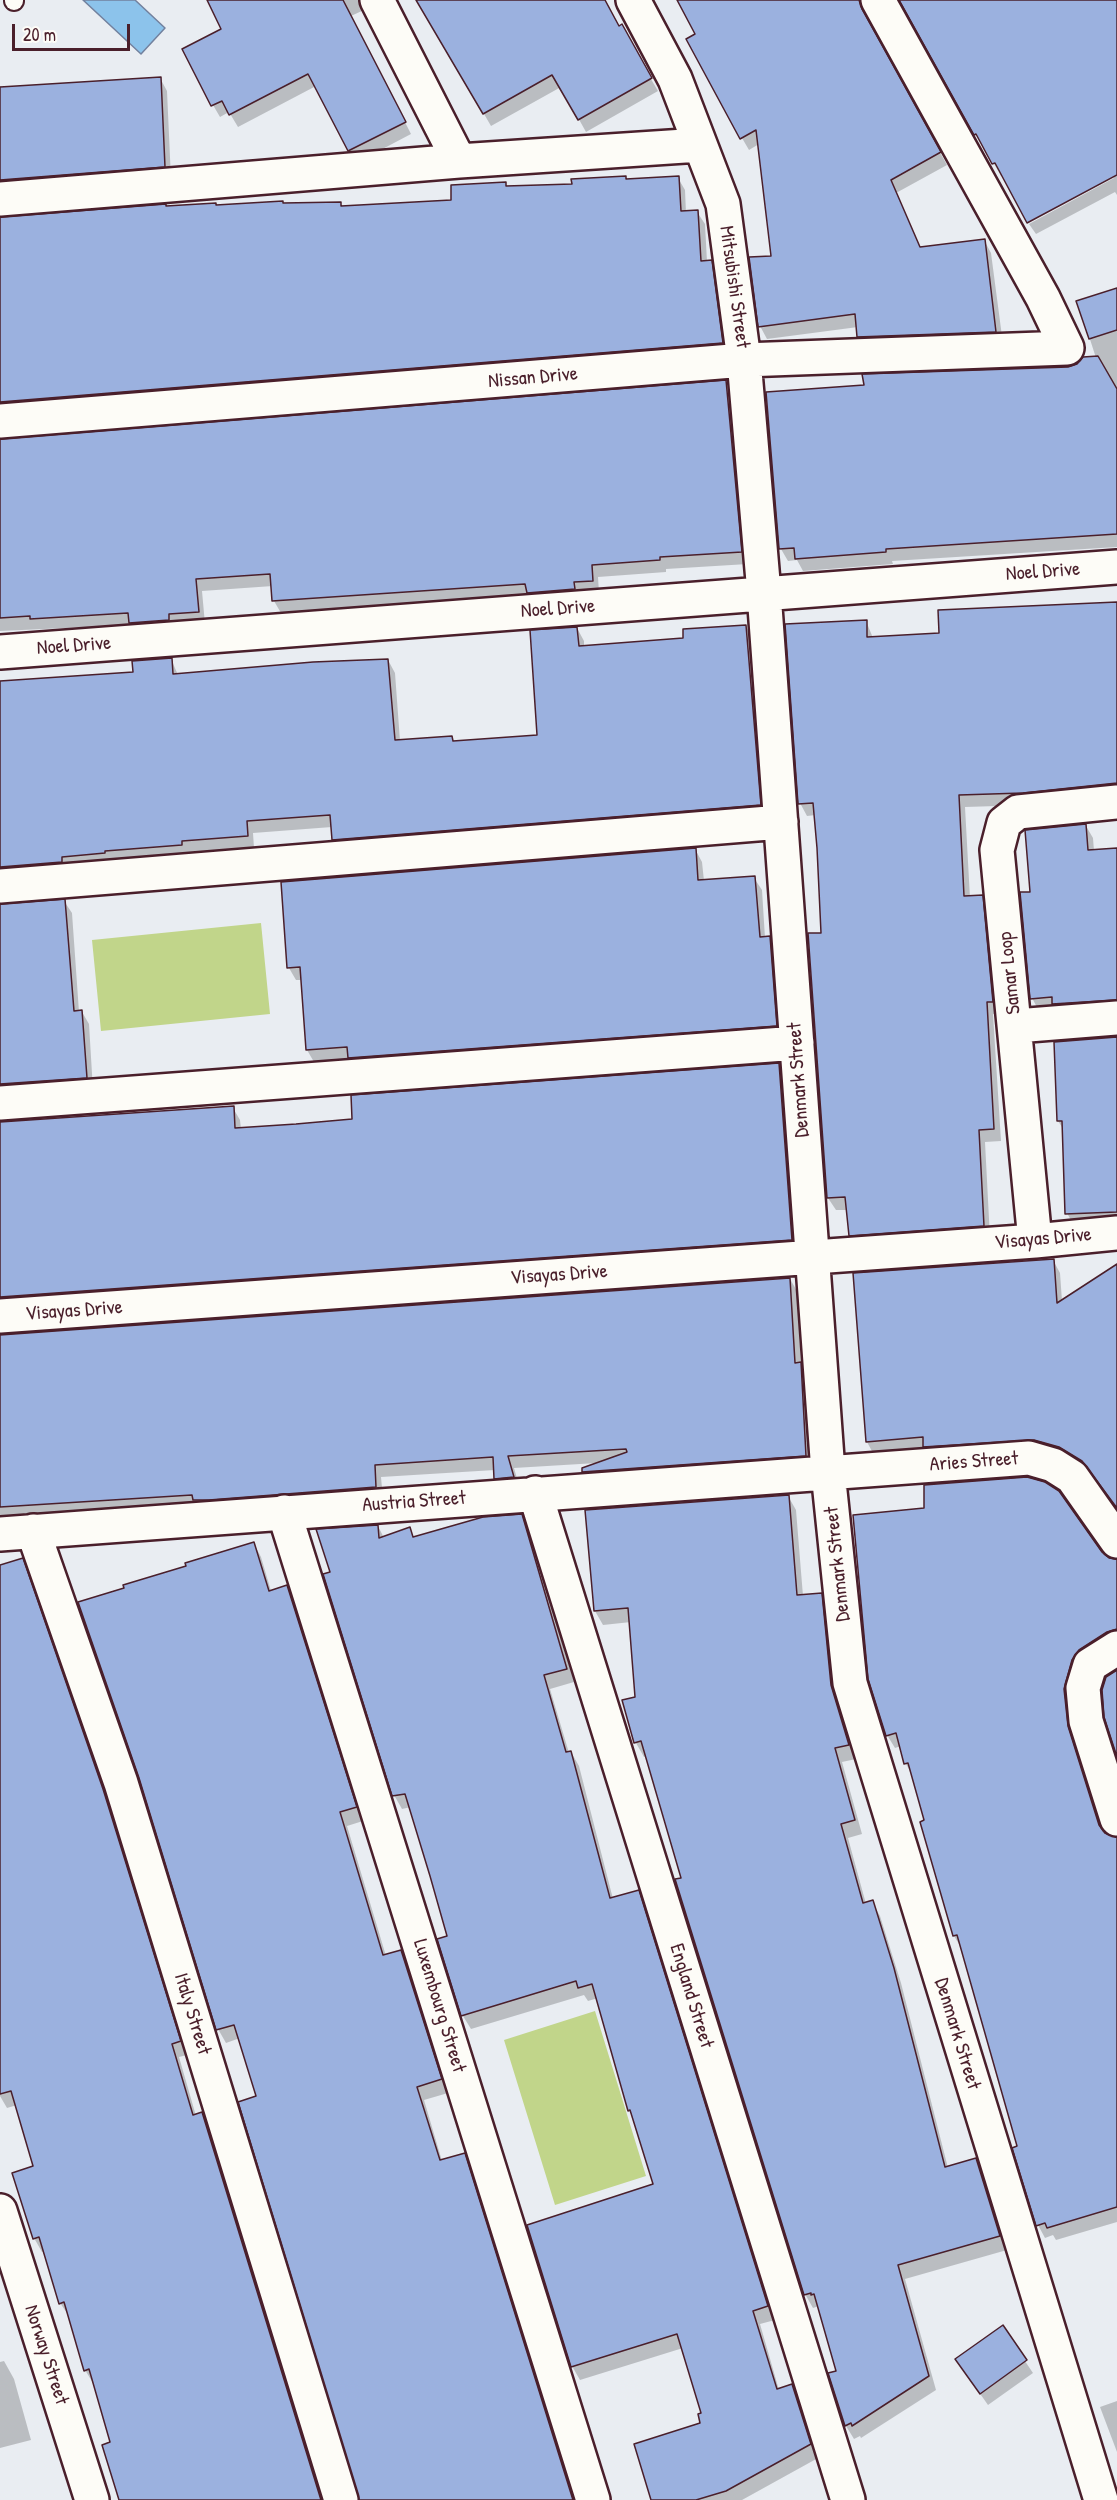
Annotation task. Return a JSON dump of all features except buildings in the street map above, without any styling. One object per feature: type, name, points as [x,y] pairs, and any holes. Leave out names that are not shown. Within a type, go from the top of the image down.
[{"type":"street","points":[[377,0],[459,162]]},
{"type":"street","name":"Mitsubishi Street","points":[[633,0],[675,79],[723,204],[744,360],[764,593]]},
{"type":"street","name":"Nissan Drive","points":[[0,421],[744,360],[1067,348],[1043,298],[878,0]]},
{"type":"street","points":[[0,199],[700,145]]},
{"type":"street","name":"Noel Drive","points":[[0,652],[1117,567]]},
{"type":"street","name":"Denmark Street","points":[[764,593],[828,1472],[850,1683],[1101,2500]]},
{"type":"street","name":"Samar Loop","points":[[1035,1241],[1016,1026],[997,850],[1004,823],[1018,812],[1117,802]]},
{"type":"street","points":[[0,886],[781,822]]},
{"type":"street","points":[[1016,1026],[1117,1018]]},
{"type":"street","points":[[0,1103],[797,1043]]},
{"type":"street","name":"Visayas Drive","points":[[0,1316],[1035,1241],[1117,1233]]},
{"type":"street","name":"Aries Street","points":[[828,1472],[1029,1458],[1053,1465],[1072,1477],[1117,1541]]},
{"type":"street","name":"Austria Street","points":[[0,1534],[828,1472]]},
{"type":"street","name":"England Street","points":[[535,1493],[848,2500]]},
{"type":"street","name":"Luxembourg Street","points":[[284,1512],[593,2500]]},
{"type":"street","name":"Italy Street","points":[[33,1531],[121,1783],[341,2500]]},
{"type":"street","points":[[1117,1648],[1090,1665],[1083,1688],[1086,1721],[1117,1819]]},
{"type":"street","name":"Norway Street","points":[[0,2211],[92,2500]]},
{"type":"green space","points":[[261,923],[270,1014],[101,1031],[92,940]]},
{"type":"green space","points":[[595,2011],[646,2176],[555,2205],[504,2040]]},
{"type":"water","points":[[83,0],[135,0],[165,28],[141,54]]}]
